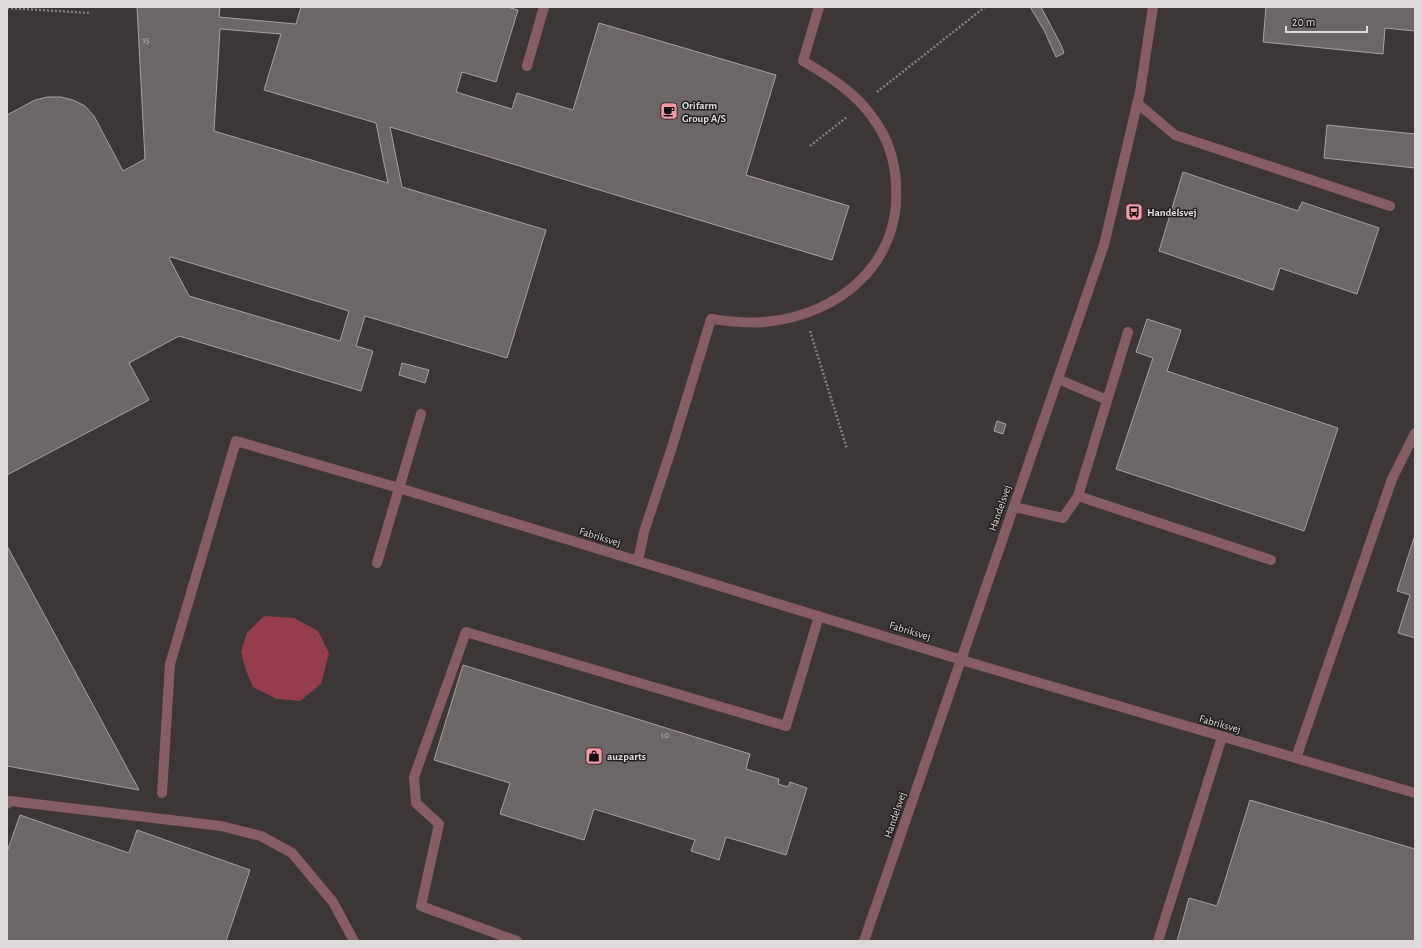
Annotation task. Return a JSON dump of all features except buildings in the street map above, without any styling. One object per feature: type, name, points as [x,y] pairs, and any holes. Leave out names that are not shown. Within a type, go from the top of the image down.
[{"type":"street","points":[[527,66],[544,7]]},
{"type":"street","points":[[638,561],[644,532],[672,447],[711,319],[764,322],[805,314],[824,306],[845,294],[862,280],[878,260],[891,234],[895,216],[897,194],[896,171],[890,148],[882,132],[862,104],[824,73],[803,61],[819,7]]},
{"type":"street","name":"Handelsvej","points":[[864,941],[1104,245],[1137,103],[1153,7]]},
{"type":"street","points":[[1137,103],[1174,135],[1390,206]]},
{"type":"street","points":[[1014,507],[1063,518],[1078,496],[1128,332]]},
{"type":"street","points":[[1058,378],[1107,400]]},
{"type":"street","points":[[377,563],[421,414]]},
{"type":"street","points":[[1296,758],[1392,479],[1415,433]]},
{"type":"street","name":"Fabriksvej","points":[[162,793],[170,664],[236,441],[399,488],[961,660],[1415,793]]},
{"type":"street","points":[[1078,496],[1271,560]]},
{"type":"street","points":[[517,941],[421,906],[439,824],[416,803],[414,777],[466,632],[786,726],[819,616]]},
{"type":"street","points":[[1158,941],[1222,736]]},
{"type":"street","points":[[7,804],[10,802],[221,826],[261,836],[292,853],[333,902],[354,941]]},
{"type":"path","points":[[810,146],[985,7]]},
{"type":"path","points":[[7,8],[91,13]]},
{"type":"path","points":[[805,314],[847,449]]},
{"type":"shaded area","points":[[264,616],[294,618],[318,631],[329,653],[321,684],[300,701],[277,699],[253,687],[245,668],[241,651],[247,633]]},
{"type":"place","name":"Orifarm Group A/S","points":[[669,111]]},
{"type":"place","name":"Handelsvej","points":[[1134,212]]},
{"type":"place","name":"au2parts","points":[[594,756]]}]
